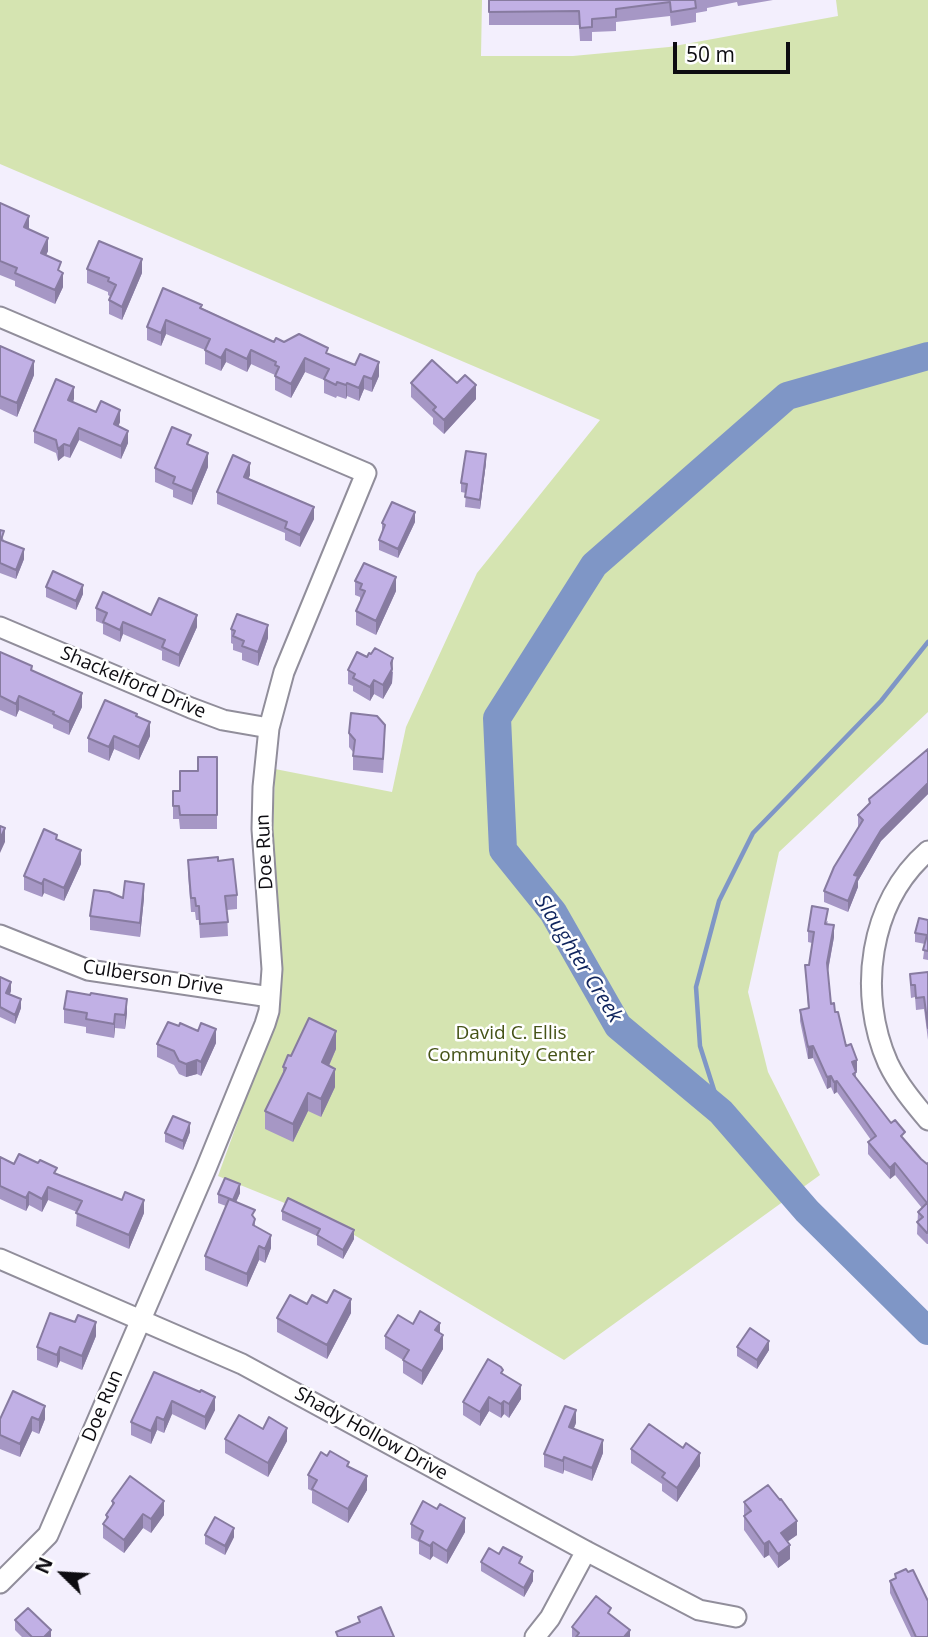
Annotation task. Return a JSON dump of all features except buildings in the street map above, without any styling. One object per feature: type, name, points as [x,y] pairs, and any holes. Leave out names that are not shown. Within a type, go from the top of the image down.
[{"type":"street","name":"Doe Run","points":[[0,317],[366,473],[284,671],[269,728],[262,787],[262,829],[272,945],[270,997],[265,1024],[247,1072],[48,1535],[0,1583]]},
{"type":"street","name":"Shackelford Drive","points":[[0,627],[191,708],[223,720],[269,728]]},
{"type":"street","points":[[928,851],[916,862],[890,902],[874,948],[871,971],[871,996],[880,1043],[898,1081],[928,1120]]},
{"type":"street","name":"Culberson Drive","points":[[0,935],[88,970],[270,997]]},
{"type":"street","name":"Shady Hollow Drive","points":[[0,1259],[266,1377],[699,1610],[736,1617]]},
{"type":"street","points":[[535,1637],[550,1618],[586,1551]]},
{"type":"green space","name":"David C. Ellis Community Center","points":[[0,0],[482,0],[481,56],[573,56],[669,47],[838,16],[836,0],[928,0],[928,712],[779,852],[748,992],[768,1072],[820,1175],[564,1360],[334,1223],[218,1176],[267,1041],[275,769],[392,792],[406,727],[477,573],[600,420],[0,164]]},
{"type":"waterway","name":"Slaughter Creek","points":[[928,356],[787,396],[594,565],[497,718],[503,850],[553,912],[618,1026],[721,1112],[807,1211],[928,1331]]},
{"type":"waterway","points":[[721,1112],[700,1046],[696,987],[719,901],[753,833],[881,701],[928,642]]}]
